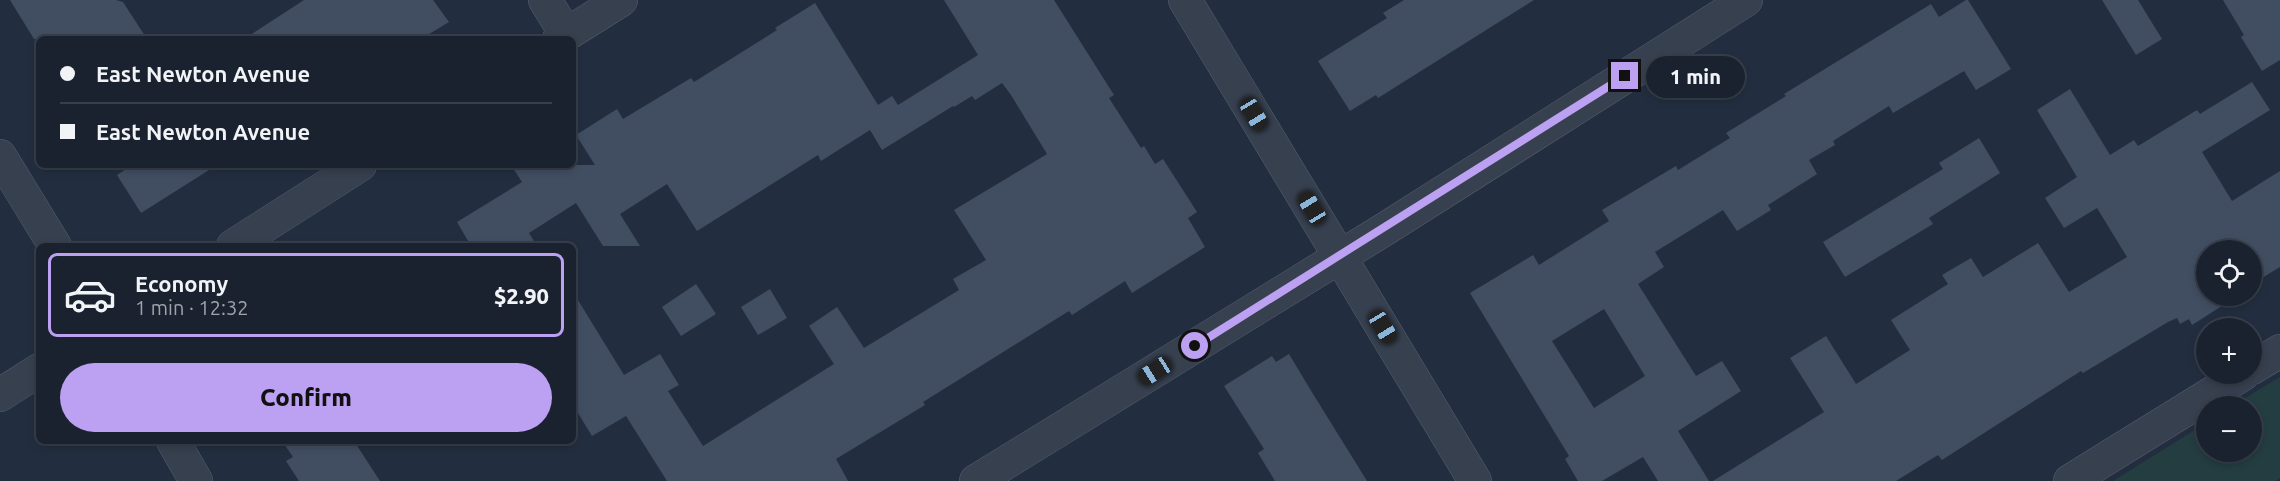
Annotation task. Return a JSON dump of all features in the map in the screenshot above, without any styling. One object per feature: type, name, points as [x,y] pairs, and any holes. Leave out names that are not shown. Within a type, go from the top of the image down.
[{"type":"street","points":[[545,0],[562,36]]},
{"type":"street","points":[[564,36],[621,0]]},
{"type":"street","points":[[1185,0],[1475,481]]},
{"type":"street","points":[[976,481],[1341,256],[1746,0]]},
{"type":"street","points":[[0,156],[53,243]]},
{"type":"street","points":[[238,243],[355,168]]},
{"type":"street","points":[[2262,363],[2280,351]]},
{"type":"street","points":[[0,395],[36,372]]},
{"type":"street","points":[[2070,481],[2107,471],[2229,384]]},
{"type":"street","points":[[174,444],[196,481]]},
{"type":"green space","points":[[2280,377],[2280,478],[2275,481],[2113,481],[2196,429],[2196,462],[2262,462],[2262,396],[2249,396]]},
{"type":"building","points":[[10,0],[116,0],[123,2],[145,36],[36,36],[34,39]]},
{"type":"building","points":[[304,0],[433,0],[449,22],[426,36],[249,36]]},
{"type":"building","points":[[944,0],[1054,0],[1114,95],[1109,98],[1141,148],[1144,146],[1155,164],[1163,159],[1197,212],[1188,218],[1205,247],[1132,293],[1125,281],[1072,315],[1069,311],[923,402],[925,405],[836,459],[848,481],[667,481],[626,416],[592,436],[576,410],[576,297],[624,375],[660,354],[679,385],[668,391],[703,446],[834,364],[809,326],[837,307],[864,348],[959,290],[953,279],[986,260],[954,210],[1047,154],[1002,83],[975,100],[972,96],[953,106],[882,150],[870,130],[821,161],[818,155],[697,231],[667,184],[620,214],[640,246],[603,246],[576,203],[529,233],[535,243],[469,243],[457,222],[522,182],[513,168],[576,168],[576,165],[595,165],[576,135],[617,109],[623,119],[691,78],[694,82],[777,30],[775,28],[815,3],[878,105],[892,96],[898,105],[978,55]]},
{"type":"building","points":[[1404,0],[1534,0],[1378,98],[1376,95],[1350,111],[1318,61],[1387,18],[1383,13]]},
{"type":"building","points":[[1968,0],[2011,69],[1976,90],[1964,71],[1893,113],[1889,106],[1833,141],[1835,145],[1809,160],[1817,174],[1768,205],[1771,210],[1737,231],[1723,210],[1655,252],[1664,267],[1638,284],[1696,376],[1722,361],[1741,391],[1678,431],[1709,481],[1658,481],[1643,457],[1602,481],[1578,481],[1565,459],[1569,456],[1470,293],[1533,255],[1539,265],[1609,221],[1602,210],[1676,166],[1678,170],[1730,138],[1726,133],[1786,96],[1784,94],[1931,4],[1939,17]],"holes":[[[1604,309],[1645,376],[1594,408],[1552,341]]]},
{"type":"building","points":[[2102,0],[2138,0],[2162,39],[2136,55]]},
{"type":"building","points":[[2223,0],[2280,0],[2280,60],[2262,71],[2241,37],[2244,35]]},
{"type":"building","points":[[2252,82],[2270,110],[2202,152],[2232,201],[2280,171],[2280,267],[2262,278],[2262,240],[2196,240],[2196,306],[2222,306],[2203,318],[2196,318],[2196,322],[2192,325],[2189,319],[2180,324],[2177,318],[2168,322],[2083,373],[2081,371],[1942,460],[1938,455],[1896,481],[1713,481],[1824,412],[1790,358],[1826,336],[1856,384],[1910,350],[1891,320],[1948,284],[1942,275],[1971,258],[1983,277],[2038,243],[2069,292],[2127,257],[2097,208],[2064,228],[2045,198],[2077,177],[2037,110],[2070,89],[2110,155],[2134,140],[2138,146],[2197,110],[2200,114]]},
{"type":"building","points":[[1979,138],[2000,173],[1929,218],[1933,224],[1845,277],[1823,242],[1943,169],[1939,163]]},
{"type":"building","points":[[128,168],[212,168],[141,213],[117,175]]},
{"type":"building","points":[[696,284],[716,314],[681,336],[662,307]]},
{"type":"building","points":[[770,289],[787,318],[758,335],[741,307]]},
{"type":"building","points":[[1289,354],[1367,481],[1275,481],[1258,453],[1264,449],[1224,386],[1272,356],[1276,362]]},
{"type":"building","points":[[284,444],[356,444],[380,481],[299,481],[286,461],[293,457]]},
{"type":"route","points":[[1195,346],[1625,76]]}]
